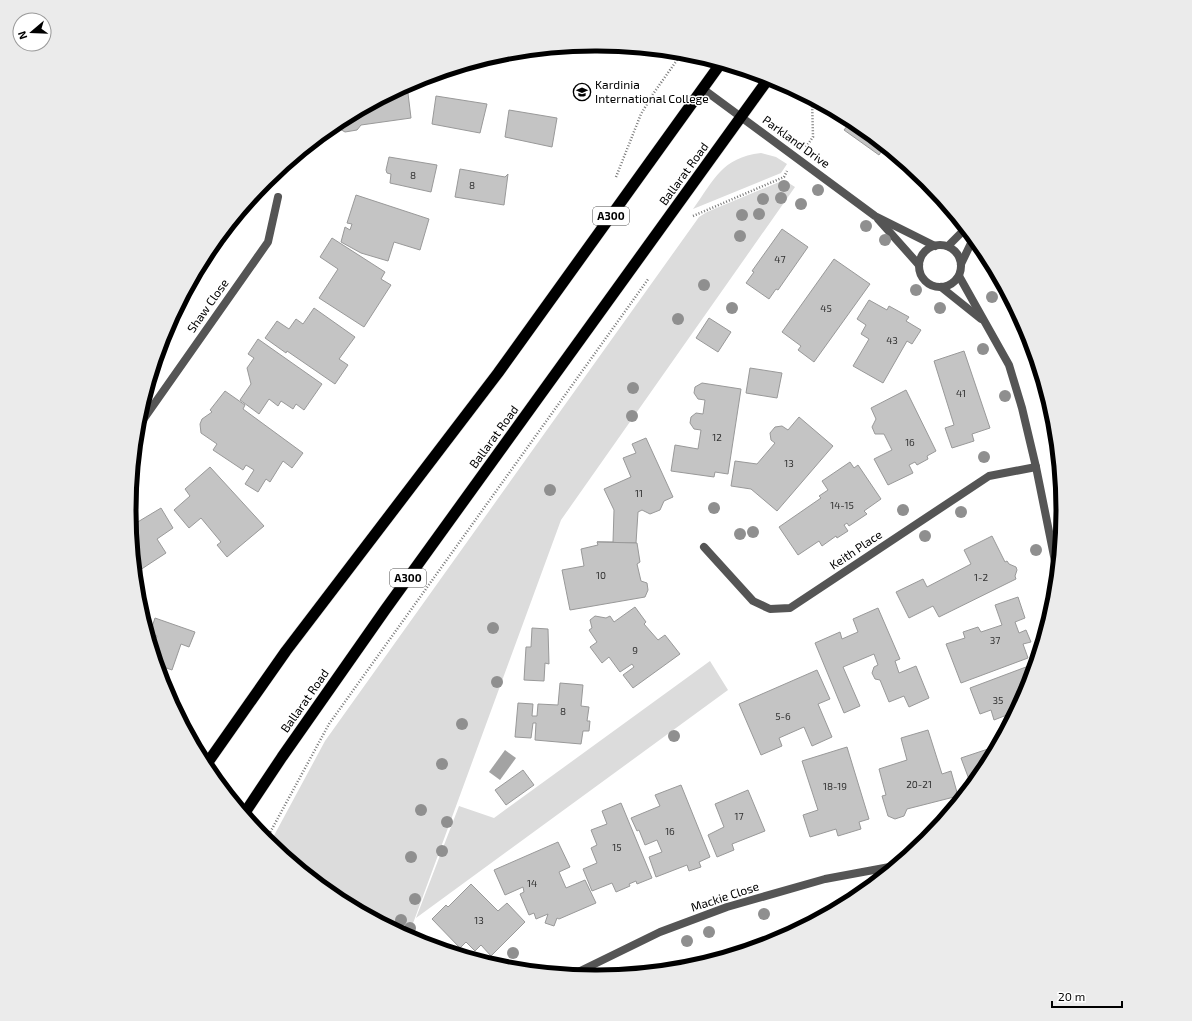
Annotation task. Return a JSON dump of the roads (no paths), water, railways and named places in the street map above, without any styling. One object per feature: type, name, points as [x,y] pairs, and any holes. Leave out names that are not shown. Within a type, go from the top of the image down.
[{"type":"highway","name":"A300","points":[[210,760],[286,651],[498,373],[718,68]]},
{"type":"highway","name":"Ballarat Road","points":[[247,809],[385,610],[765,83]]},
{"type":"street","name":"Parkland Drive","points":[[703,89],[875,216],[935,246]]},
{"type":"street","name":"Shaw Close","points":[[146,416],[268,242],[278,197]]},
{"type":"street","name":"Parkland Drive","points":[[875,216],[920,265]]},
{"type":"street","points":[[948,246],[962,233]]},
{"type":"street","points":[[941,287],[951,284],[959,276],[961,264],[970,244]]},
{"type":"street","points":[[961,264],[957,253],[948,246],[935,246],[924,253],[920,265],[920,272],[928,283],[941,287],[985,322]]},
{"type":"street","points":[[959,276],[1009,365],[1022,408],[1036,467],[1053,557]]},
{"type":"street","name":"Keith Place","points":[[704,547],[753,601],[770,609],[790,608],[989,476],[1036,467]]},
{"type":"street","name":"Mackie Close","points":[[583,970],[660,932],[727,907],[825,879],[885,868]]},
{"type":"place","name":"Kardinia International College","points":[[582,92]]}]
